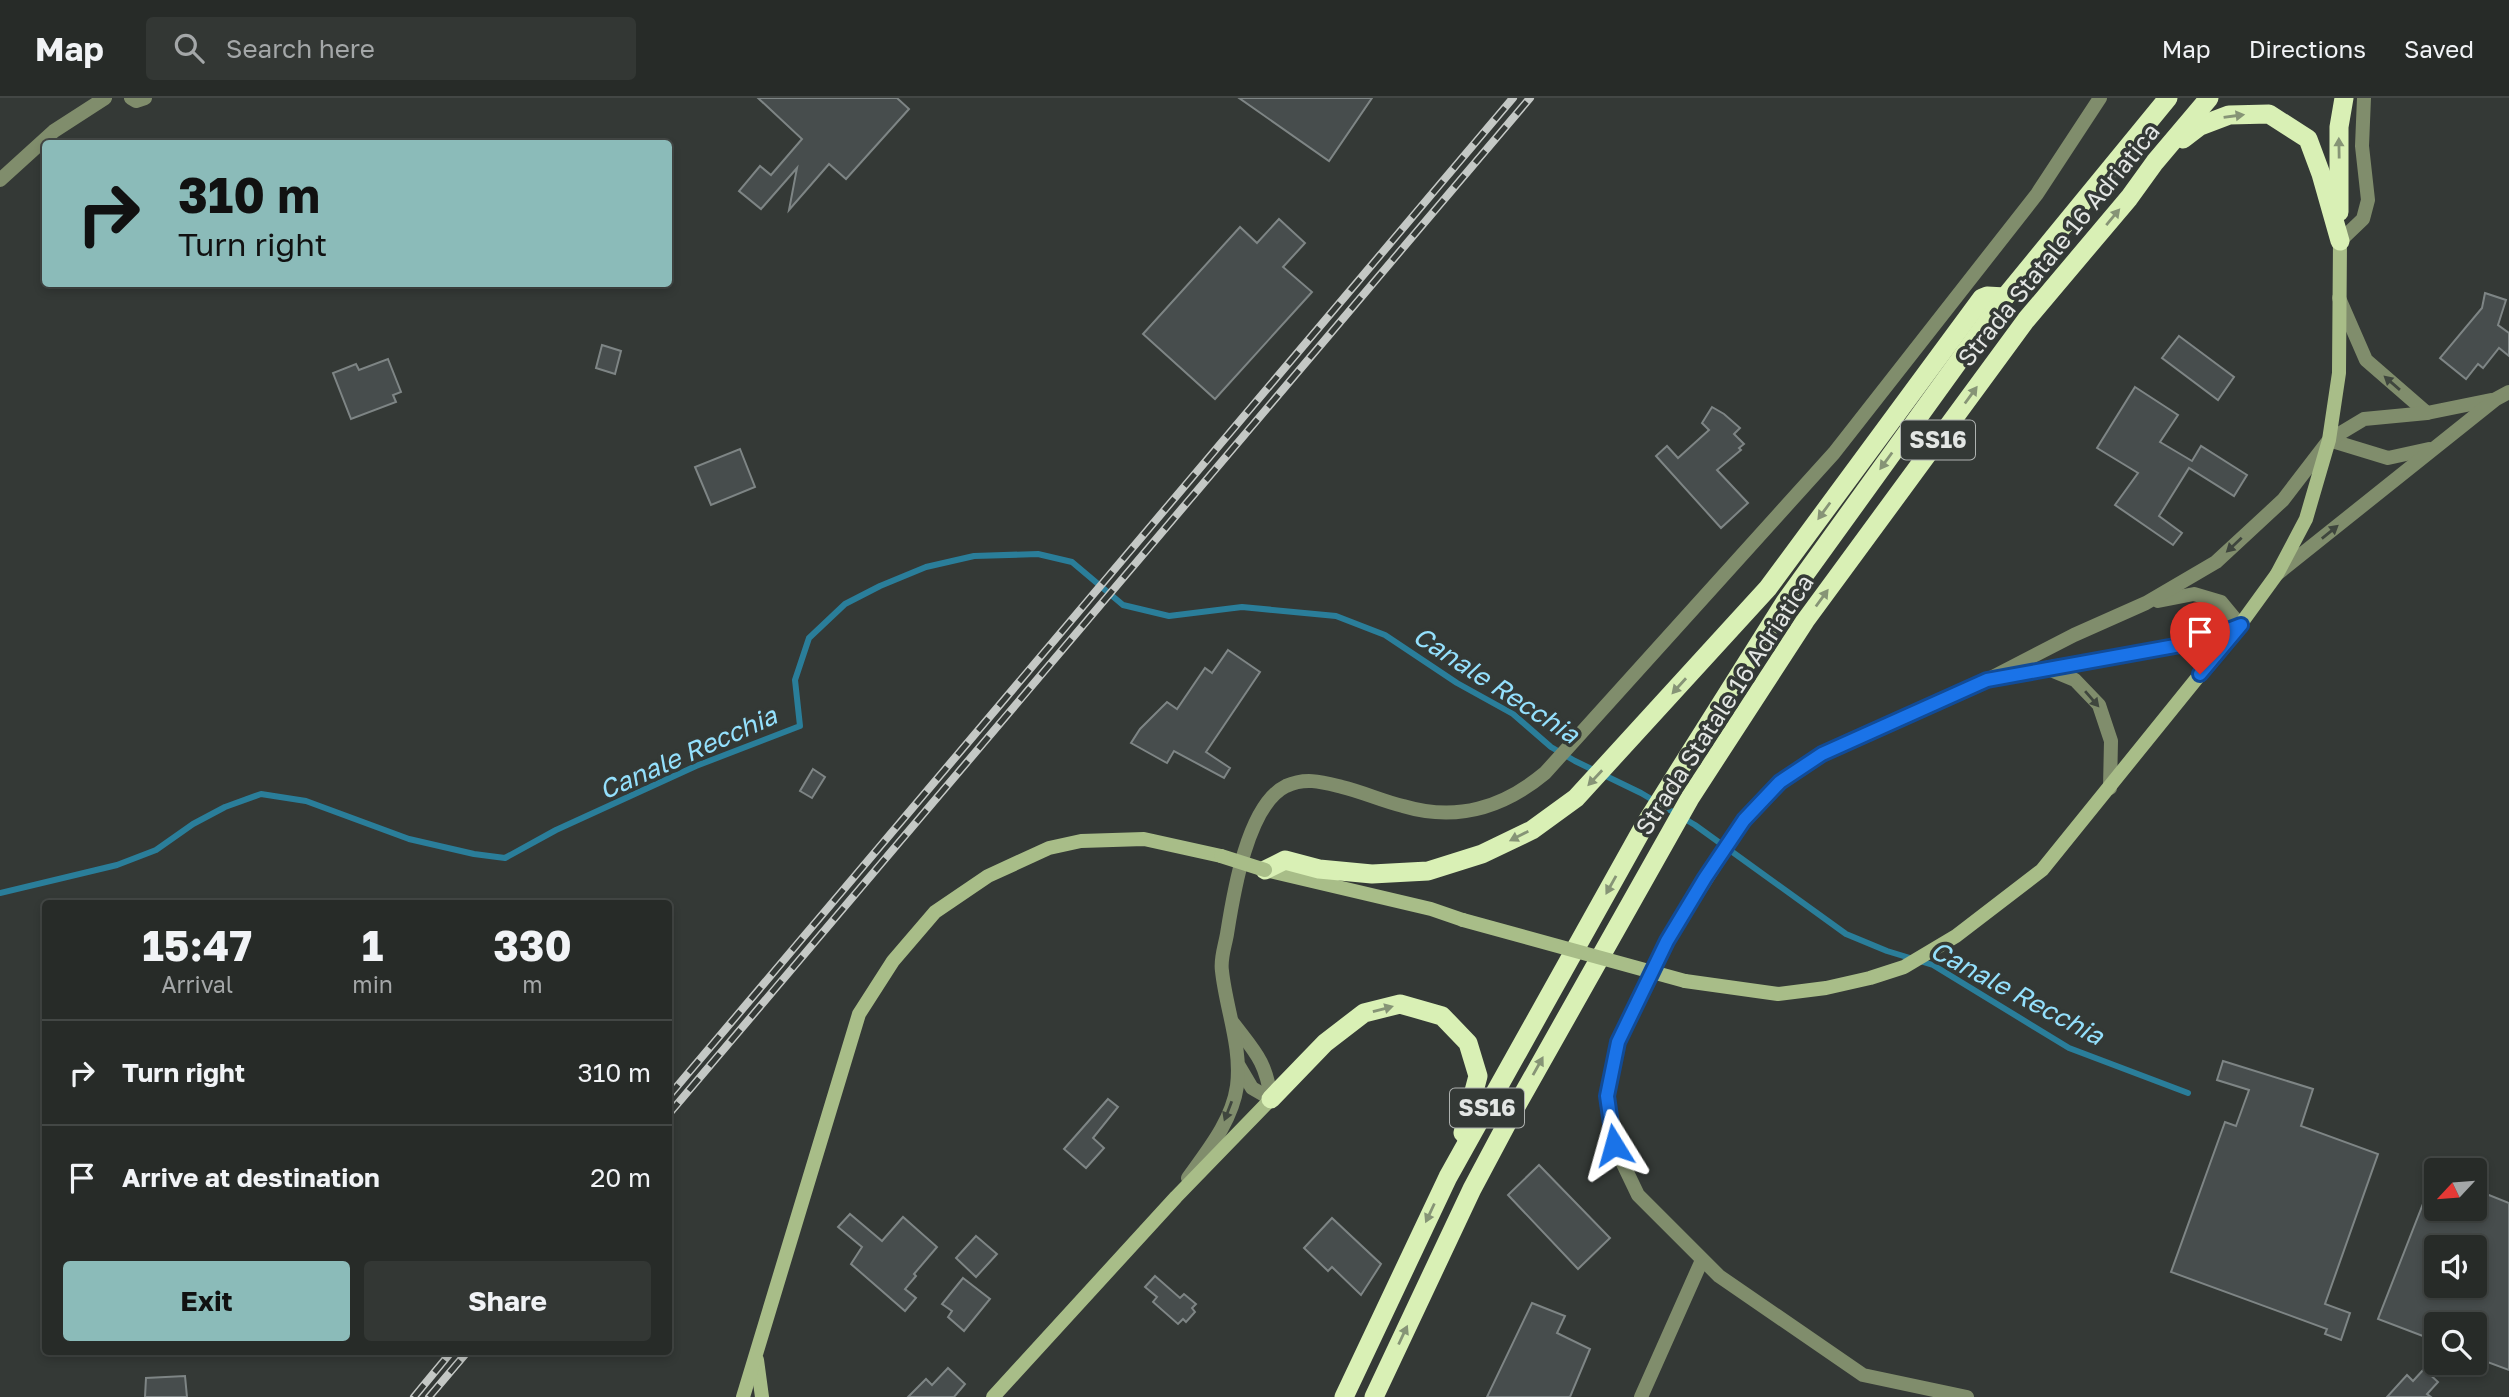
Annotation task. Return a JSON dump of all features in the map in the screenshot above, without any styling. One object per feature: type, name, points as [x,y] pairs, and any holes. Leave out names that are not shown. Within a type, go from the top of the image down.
[{"type":"highway","name":"Strada Statale 16 Adriatica","points":[[1344,1397],[1448,1177],[1644,826],[1785,602],[2005,297],[2168,98]]},
{"type":"highway","name":"Strada Statale 16 Adriatica","points":[[1374,1397],[1472,1189],[1690,798],[1805,621],[2026,320],[2209,98]]},
{"type":"highway","points":[[2340,241],[2339,127],[2344,98]]},
{"type":"highway","points":[[2155,162],[2200,126],[2229,116],[2269,114],[2308,139],[2322,174],[2340,241]]},
{"type":"highway","points":[[1265,870],[1285,860],[1320,869],[1372,874],[1427,871],[1482,854],[1532,830],[1576,798],[1768,588],[1982,298],[2005,297]]},
{"type":"highway","points":[[1271,1098],[1325,1043],[1364,1013],[1400,1004],[1442,1016],[1468,1043],[1478,1076],[1448,1177]]},
{"type":"main road","points":[[746,1393],[859,1014],[893,961],[935,912],[988,876],[1049,848],[1081,841],[1144,839],[1431,909],[1462,920],[1685,981],[1778,994],[1826,988],[1904,967],[1956,936],[2042,870],[2241,625],[2277,574],[2306,519],[2329,440],[2339,373],[2340,241]]},
{"type":"main road","points":[[993,1397],[1176,1197],[1271,1098]]},
{"type":"main road","points":[[756,1355],[762,1397]]},
{"type":"street","points":[[44,140],[105,98]]},
{"type":"street","points":[[131,98],[136,102],[145,98]]},
{"type":"street","points":[[1176,1197],[1220,1131],[1236,1090],[1239,1066],[1221,968],[1237,876],[1265,804],[1284,787],[1310,779],[1356,790],[1405,807],[1451,813],[1489,807],[1522,792],[1545,773],[1834,453],[2036,194],[2100,98]]},
{"type":"street","points":[[2340,241],[2363,219],[2368,200],[2362,146],[2364,98]]},
{"type":"street","points":[[0,180],[42,142]]},
{"type":"street","points":[[2339,297],[2366,360],[2427,413]]},
{"type":"street","points":[[1967,1397],[1863,1375],[1719,1276],[1638,1195],[1614,1145],[1607,1096],[1618,1042],[1667,941],[1744,820],[1780,782],[1822,754],[1987,680],[2074,635],[2146,603],[2216,562],[2283,500],[2329,440],[2364,419],[2427,413],[2503,395]]},
{"type":"street","points":[[2277,574],[2503,395]]},
{"type":"street","points":[[2329,440],[2388,458],[2435,448]]},
{"type":"street","points":[[1987,680],[2197,642],[2241,625],[2221,602],[2194,594],[2146,603]]},
{"type":"street","points":[[2046,668],[2075,680],[2099,705],[2111,741],[2110,788]]},
{"type":"street","points":[[1231,1021],[1258,1055],[1267,1073],[1271,1098]]},
{"type":"street","points":[[1239,1066],[1252,1088],[1271,1098]]},
{"type":"street","points":[[1641,1397],[1702,1260]]},
{"type":"building","points":[[758,98],[897,98],[909,109],[846,179],[829,164],[789,210],[797,168],[761,209],[739,191],[760,166],[771,175],[802,139]]},
{"type":"building","points":[[1239,98],[1372,98],[1329,161]]},
{"type":"building","points":[[1279,219],[1305,243],[1283,267],[1312,292],[1215,399],[1143,334],[1240,227],[1257,243]]},
{"type":"building","points":[[2485,293],[2506,300],[2498,325],[2509,333],[2509,356],[2499,348],[2483,368],[2478,364],[2466,379],[2440,358],[2482,308]]},
{"type":"building","points":[[2179,336],[2234,377],[2218,400],[2162,358]]},
{"type":"building","points":[[602,345],[621,351],[615,374],[596,368]]},
{"type":"building","points":[[388,359],[401,392],[393,395],[396,402],[351,419],[333,373],[356,364],[359,370]]},
{"type":"building","points":[[2135,387],[2178,415],[2160,442],[2192,461],[2201,446],[2247,475],[2234,496],[2189,468],[2159,516],[2182,533],[2173,545],[2115,505],[2138,473],[2097,448]]},
{"type":"building","points":[[1712,407],[1740,428],[1734,434],[1744,444],[1739,448],[1741,450],[1717,470],[1748,503],[1721,528],[1656,456],[1667,446],[1678,458],[1709,430],[1702,423]]},
{"type":"building","points":[[740,449],[755,487],[711,505],[695,467]]},
{"type":"building","points":[[1228,650],[1260,672],[1206,752],[1230,768],[1224,778],[1174,751],[1167,763],[1131,743],[1140,729],[1167,702],[1177,709],[1205,668],[1212,673]]},
{"type":"building","points":[[813,769],[825,777],[812,798],[800,791]]},
{"type":"building","points":[[2223,1061],[2313,1089],[2301,1126],[2378,1154],[2325,1304],[2350,1313],[2341,1340],[2325,1334],[2327,1329],[2171,1272],[2225,1122],[2236,1126],[2249,1090],[2217,1080]]},
{"type":"building","points":[[1108,1099],[1118,1107],[1093,1138],[1104,1148],[1086,1168],[1064,1149]]},
{"type":"building","points":[[1539,1165],[1610,1238],[1578,1269],[1508,1195]]},
{"type":"building","points":[[2487,1194],[2509,1203],[2509,1370],[2487,1362],[2487,1312],[2424,1312],[2424,1336],[2378,1319],[2424,1201],[2424,1222],[2487,1222]]},
{"type":"building","points":[[850,1214],[882,1241],[903,1217],[937,1247],[905,1289],[916,1298],[905,1311],[851,1264],[862,1247],[838,1227]]},
{"type":"building","points":[[1332,1218],[1381,1264],[1361,1295],[1332,1267],[1328,1271],[1304,1248]]},
{"type":"building","points":[[976,1236],[997,1254],[976,1277],[956,1258]]},
{"type":"building","points":[[1155,1276],[1180,1298],[1184,1294],[1196,1304],[1192,1308],[1195,1312],[1186,1322],[1183,1319],[1178,1324],[1153,1302],[1157,1297],[1145,1287]]},
{"type":"building","points":[[963,1278],[990,1299],[964,1331],[948,1317],[952,1311],[942,1304]]},
{"type":"building","points":[[1532,1303],[1565,1316],[1557,1333],[1590,1349],[1570,1397],[1487,1397]]},
{"type":"building","points":[[948,1368],[965,1384],[954,1397],[908,1397],[926,1379],[932,1385]]},
{"type":"building","points":[[2424,1369],[2424,1375],[2430,1375],[2438,1382],[2427,1394],[2431,1397],[2387,1397],[2407,1375],[2413,1381]]},
{"type":"building","points":[[185,1376],[187,1397],[145,1397],[146,1378]]},
{"type":"waterway","name":"Canale Recchia","points":[[0,893],[117,865],[156,850],[193,824],[225,807],[261,794],[306,801],[409,839],[505,858],[556,830],[696,766],[800,726],[795,680],[809,638],[845,604],[926,567],[974,556],[1038,554],[1072,562],[1123,605],[1169,616],[1242,607],[1336,616],[1385,635],[1457,683],[1513,714],[1551,747],[1641,793],[1695,825],[1846,934],[1887,951],[1933,965],[2069,1048],[2188,1093]]},
{"type":"railway","points":[[672,1092],[1513,98]]},
{"type":"railway","points":[[672,1110],[1530,98]]},
{"type":"railway","points":[[414,1397],[449,1355]]},
{"type":"railway","points":[[429,1397],[465,1355]]},
{"type":"route","points":[[1614,1145],[1607,1096],[1618,1042],[1667,941],[1705,878],[1744,820],[1780,782],[1822,754],[1987,680],[2197,642],[2241,625],[2200,674]]}]
